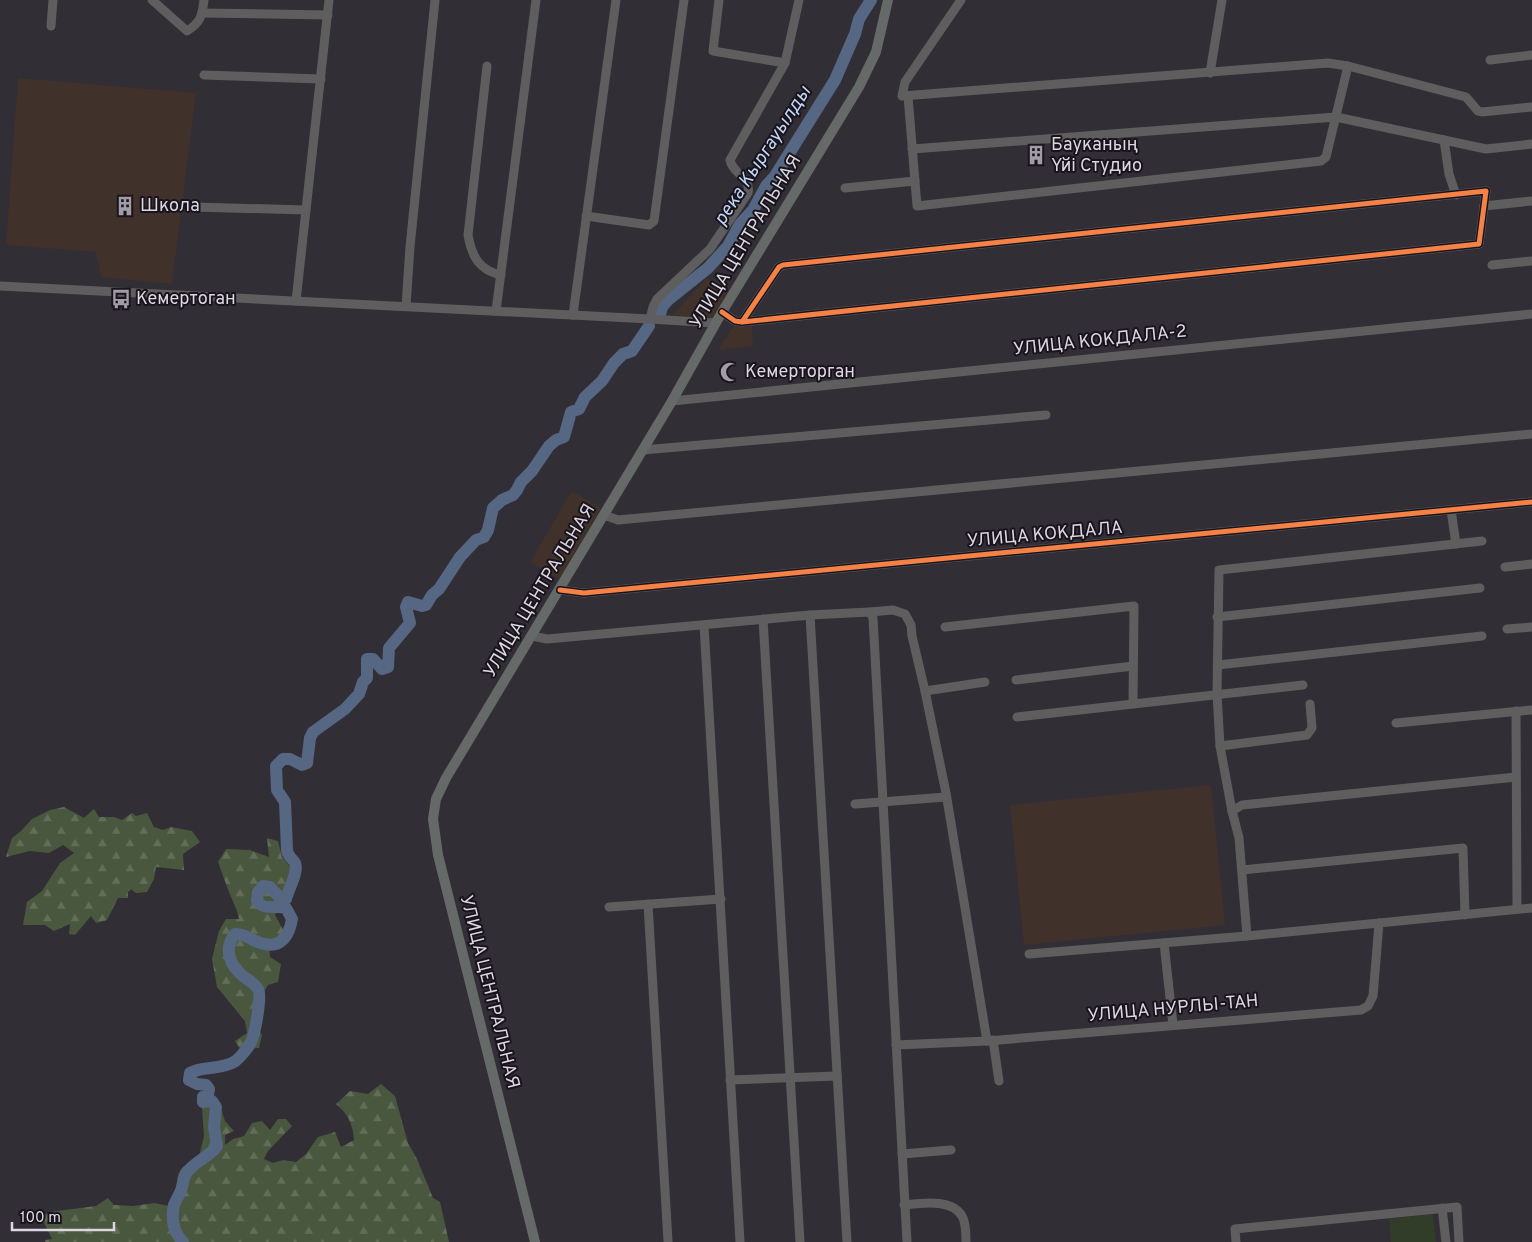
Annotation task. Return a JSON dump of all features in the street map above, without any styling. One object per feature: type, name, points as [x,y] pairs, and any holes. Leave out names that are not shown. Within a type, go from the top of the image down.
[{"type":"main road","name":"УЛИЦА ЦЕНТРАЛЬНАЯ","points":[[535,1242],[438,855],[433,820],[436,799],[446,778],[672,402],[722,312],[863,80],[876,52],[888,0]]},
{"type":"street","points":[[51,26],[53,0]]},
{"type":"street","points":[[152,0],[187,31],[197,25],[202,13],[204,0]]},
{"type":"street","points":[[296,301],[329,0]]},
{"type":"street","points":[[406,306],[410,247],[435,0]]},
{"type":"street","points":[[496,311],[536,0]]},
{"type":"street","points":[[573,315],[616,0]]},
{"type":"street","points":[[586,216],[649,224],[654,222],[684,0]]},
{"type":"street","points":[[719,0],[713,51],[785,63]]},
{"type":"street","points":[[650,319],[653,307],[658,299],[710,249],[748,193],[749,186],[747,181],[731,167],[730,160],[785,63],[800,0]]},
{"type":"street","points":[[1210,72],[1222,0]]},
{"type":"street","points":[[957,1],[906,82],[905,96],[917,206],[1321,161],[1326,157],[1348,66]]},
{"type":"street","points":[[202,13],[328,15]]},
{"type":"street","points":[[1490,60],[1532,56]]},
{"type":"street","points":[[905,96],[1328,63],[1348,66],[1466,97],[1478,111],[1482,112],[1532,107]]},
{"type":"street","points":[[487,66],[468,235],[470,246],[479,264],[489,272],[500,275]]},
{"type":"street","points":[[204,75],[320,78]]},
{"type":"street","points":[[912,149],[1336,117],[1486,149],[1532,144]]},
{"type":"street","points":[[1444,140],[1449,174],[1456,195]]},
{"type":"street","points":[[846,188],[915,181]]},
{"type":"street","points":[[722,312],[735,321],[742,322],[1479,244],[1486,192],[784,265],[779,267],[742,322]]},
{"type":"street","points":[[1484,206],[1532,201]]},
{"type":"street","points":[[194,207],[306,210]]},
{"type":"street","points":[[1492,265],[1532,261]]},
{"type":"street","points":[[0,286],[406,306],[715,324]]},
{"type":"street","name":"УЛИЦА КОКДАЛА-2","points":[[672,402],[1532,314]]},
{"type":"street","points":[[643,450],[1046,415]]},
{"type":"street","points":[[604,516],[618,520],[1532,434]]},
{"type":"street","name":"УЛИЦА КОКДАЛА","points":[[560,590],[594,592],[1532,502]]},
{"type":"street","points":[[1451,510],[1456,544]]},
{"type":"street","points":[[1247,936],[1239,838],[1220,746],[1216,694],[1219,570],[1482,541]]},
{"type":"street","points":[[1505,567],[1532,564]]},
{"type":"street","points":[[1217,617],[1480,588]]},
{"type":"street","points":[[945,627],[1134,606],[1133,704]]},
{"type":"street","points":[[532,636],[547,639],[810,615],[892,610],[905,614],[911,625],[925,692],[999,1081]]},
{"type":"street","points":[[870,612],[873,618],[907,1242]]},
{"type":"street","points":[[810,615],[847,1242]]},
{"type":"street","points":[[763,619],[800,1242]]},
{"type":"street","points":[[704,625],[740,1242]]},
{"type":"street","points":[[1507,629],[1532,626]]},
{"type":"street","points":[[1218,665],[1482,636]]},
{"type":"street","points":[[1016,680],[1134,666]]},
{"type":"street","points":[[925,692],[985,682]]},
{"type":"street","points":[[1017,717],[1303,685]]},
{"type":"street","points":[[1220,746],[1308,735],[1312,728],[1310,704]]},
{"type":"street","points":[[1396,723],[1532,710]]},
{"type":"street","points":[[1516,711],[1517,909]]},
{"type":"street","points":[[1232,811],[1242,805],[1516,776]]},
{"type":"street","points":[[855,804],[946,797]]},
{"type":"street","points":[[1242,870],[1463,848],[1465,914]]},
{"type":"street","points":[[610,908],[721,899]]},
{"type":"street","points":[[648,904],[668,1241]]},
{"type":"street","points":[[1029,954],[1379,924],[1532,908]]},
{"type":"street","name":"УЛИЦА НУРЛЫ-ТАН","points":[[896,1044],[990,1040],[1361,1010],[1368,1006],[1373,996],[1379,924]]},
{"type":"street","points":[[1164,943],[1173,1025]]},
{"type":"street","points":[[730,1080],[837,1076]]},
{"type":"street","points":[[902,1154],[951,1150]]},
{"type":"street","points":[[904,1205],[942,1204],[950,1206],[960,1212],[965,1220],[966,1242]]},
{"type":"street","points":[[1236,1242],[1235,1229],[1457,1207],[1460,1242]]},
{"type":"street","points":[[1442,1208],[1446,1242]]},
{"type":"shaded area","points":[[18,78],[196,93],[172,284],[101,277],[96,252],[6,245]]},
{"type":"shaded area","points":[[706,279],[730,286],[712,319],[672,315]]},
{"type":"shaded area","points":[[752,326],[753,346],[718,350],[733,327]]},
{"type":"shaded area","points":[[572,491],[601,508],[559,579],[530,562]]},
{"type":"shaded area","points":[[1211,785],[1225,925],[1024,945],[1010,805]]},
{"type":"green space","points":[[64,807],[84,818],[94,809],[99,817],[114,817],[122,820],[132,813],[136,816],[147,813],[154,827],[163,830],[171,827],[192,831],[200,842],[183,854],[184,870],[156,867],[154,879],[147,892],[136,893],[131,889],[128,892],[128,898],[118,898],[107,920],[96,923],[91,916],[75,935],[69,934],[70,924],[54,931],[45,925],[23,925],[27,902],[42,891],[60,863],[74,853],[63,845],[49,853],[30,851],[6,857],[12,838],[32,819],[50,810]]},
{"type":"green space","points":[[267,838],[278,841],[282,857],[291,868],[290,885],[275,915],[286,935],[269,943],[270,957],[281,964],[278,982],[268,985],[260,999],[261,1017],[257,1028],[262,1035],[259,1048],[240,1049],[235,1041],[247,1033],[245,1021],[217,987],[212,959],[219,931],[226,919],[239,919],[218,862],[226,849],[250,850],[269,857]]},
{"type":"green space","points":[[381,1084],[395,1096],[408,1143],[417,1159],[433,1198],[440,1202],[449,1242],[45,1242],[45,1240],[52,1239],[41,1217],[49,1212],[96,1206],[108,1198],[114,1205],[133,1206],[154,1203],[169,1206],[179,1194],[177,1180],[180,1171],[199,1157],[204,1136],[202,1108],[219,1103],[225,1121],[234,1131],[225,1135],[225,1145],[233,1139],[244,1136],[252,1123],[262,1121],[270,1130],[278,1119],[286,1119],[292,1126],[268,1151],[264,1159],[273,1163],[283,1160],[296,1162],[306,1154],[318,1137],[335,1132],[341,1147],[354,1140],[349,1120],[336,1104],[350,1091],[368,1094]]},
{"type":"green space","points":[[1433,1214],[1436,1242],[1391,1242],[1389,1219]]},
{"type":"waterway","name":"река Кыргауылды","points":[[660,314],[662,307],[668,300],[708,268],[728,246],[740,224],[753,210],[766,186],[775,176],[835,80],[855,34],[859,19],[871,0]]},
{"type":"waterway","name":"река Кыргауылды","points":[[183,1242],[177,1234],[174,1225],[174,1205],[181,1192],[186,1173],[217,1146],[214,1127],[216,1107],[212,1101],[203,1102],[203,1097],[208,1094],[209,1089],[206,1085],[197,1084],[189,1080],[190,1073],[234,1062],[244,1053],[251,1042],[258,1015],[258,989],[239,973],[232,963],[229,951],[231,940],[235,934],[246,936],[268,945],[280,942],[287,934],[292,919],[286,908],[266,907],[257,901],[258,892],[263,886],[270,887],[282,900],[286,899],[296,871],[295,863],[287,850],[285,802],[277,790],[276,766],[283,759],[290,759],[302,765],[307,763],[310,738],[313,732],[345,709],[359,694],[363,682],[367,678],[367,659],[373,659],[382,669],[388,667],[389,648],[410,623],[406,607],[408,602],[422,606],[426,605],[460,557],[476,540],[484,537],[488,530],[493,508],[502,500],[513,495],[549,446],[556,440],[564,437],[571,412],[579,409],[585,397],[602,381],[614,363],[623,354],[632,351],[649,326]]},
{"type":"cycle path","points":[[722,312],[735,321],[742,322],[1479,244],[1486,191],[783,265],[779,267],[742,322]]},
{"type":"cycle path","points":[[560,590],[584,593],[1532,502]]},
{"type":"place","name":"Бауканың Үйі Студио","points":[[1036,155]]},
{"type":"place","name":"Школа","points":[[125,206]]},
{"type":"place","name":"Кемертоган","points":[[121,299]]},
{"type":"place","name":"Кемерторган","points":[[730,372]]}]
